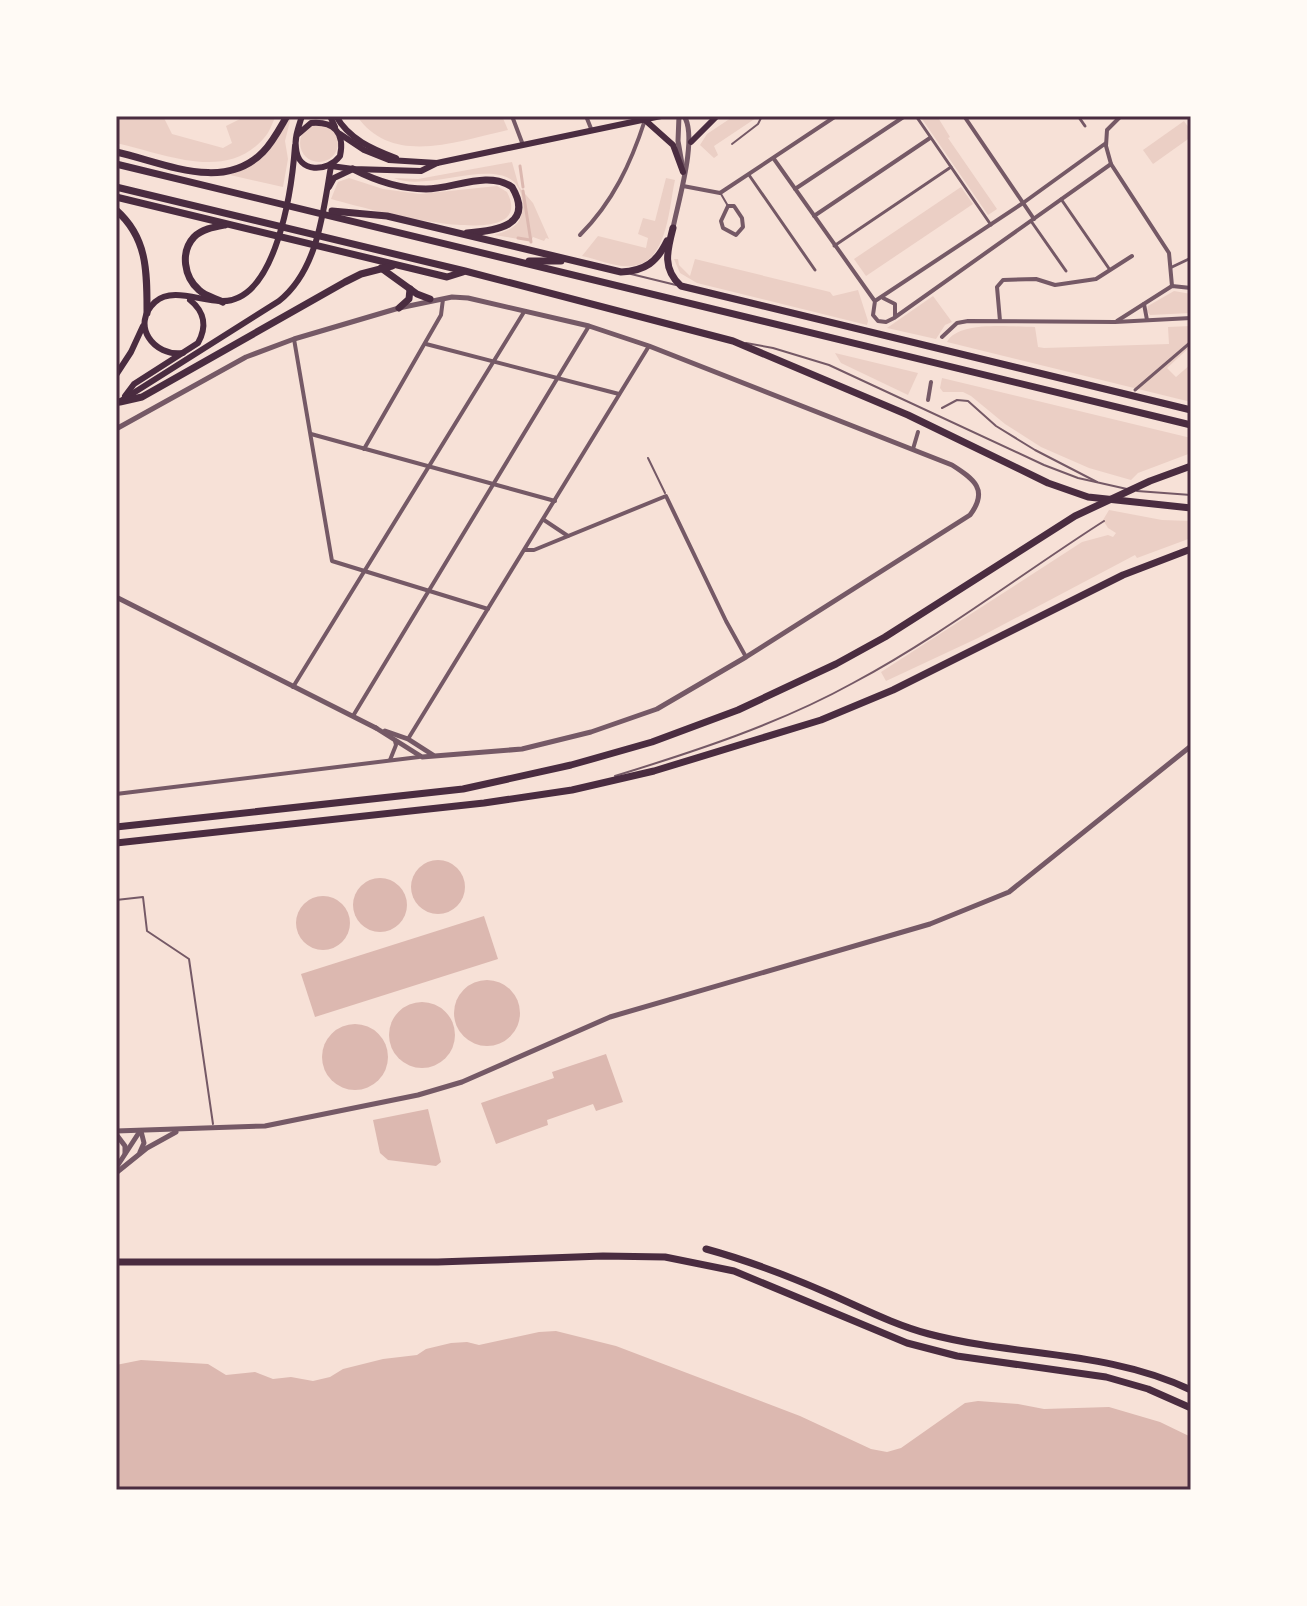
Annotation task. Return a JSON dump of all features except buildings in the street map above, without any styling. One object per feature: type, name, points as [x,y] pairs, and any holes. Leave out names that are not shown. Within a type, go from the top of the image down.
[{"type":"highway","points":[[116,152],[203,173],[233,170],[259,155],[287,116]]},
{"type":"highway","points":[[116,164],[1191,425]]},
{"type":"highway","points":[[353,169],[376,180],[409,188],[427,189],[488,180],[505,182],[512,187],[518,212],[508,225],[489,232],[457,233]]},
{"type":"highway","points":[[116,187],[465,271],[733,341],[908,415],[1048,483],[1088,497],[1191,508]]},
{"type":"highway","points":[[116,197],[447,277],[465,271]]},
{"type":"highway","points":[[306,209],[387,216],[621,272],[641,269],[654,262],[673,228]]},
{"type":"highway","points":[[116,210],[135,230],[141,244],[147,276],[147,313]]},
{"type":"highway","points":[[223,302],[199,291],[192,283],[187,275],[186,253],[199,233],[231,224]]},
{"type":"highway","points":[[673,228],[666,262],[681,286],[1191,410]]},
{"type":"highway","points":[[366,258],[430,299]]},
{"type":"highway","points":[[517,261],[575,261]]},
{"type":"highway","points":[[118,403],[142,397],[345,282],[381,268],[397,266]]},
{"type":"highway","points":[[399,308],[409,299],[410,289]]},
{"type":"highway","points":[[116,827],[463,789],[571,765],[652,742],[738,710],[836,664],[885,637],[1075,516],[1150,481],[1191,466]]},
{"type":"highway","points":[[116,843],[484,803],[572,790],[654,771],[821,720],[893,690],[1123,575],[1191,549]]},
{"type":"highway","points":[[706,1249],[767,1267],[929,1334],[1108,1361],[1191,1390]]},
{"type":"highway","points":[[116,1262],[438,1262],[665,1257],[734,1271],[894,1339],[931,1350],[1106,1377],[1148,1389],[1191,1408]]},
{"type":"main road","points":[[116,375],[131,352],[147,313],[161,298],[171,295],[223,302],[232,300],[252,289],[268,267],[293,178],[295,146],[302,116]]},
{"type":"main road","points":[[118,403],[279,301],[302,277],[310,260],[331,166],[340,156],[342,145],[333,116]]},
{"type":"main road","points":[[333,116],[364,144],[403,160]]},
{"type":"main road","points":[[295,146],[297,156],[316,169],[331,166],[421,171],[437,163],[661,116]]},
{"type":"main road","points":[[691,142],[717,116]]},
{"type":"main road","points":[[645,120],[673,145],[683,172]]},
{"type":"main road","points":[[297,135],[311,123],[322,122],[375,155],[389,160],[437,163]]},
{"type":"main road","points":[[327,190],[334,178],[353,169]]},
{"type":"main road","points":[[187,298],[194,303],[204,321],[198,343]]},
{"type":"main road","points":[[145,322],[146,334],[155,347],[169,354],[183,353]]},
{"type":"main road","points":[[118,403],[134,384],[198,343],[223,336]]},
{"type":"street","points":[[512,116],[523,145]]},
{"type":"street","points":[[586,116],[592,131]]},
{"type":"street","points":[[673,228],[691,142],[689,123],[682,116]]},
{"type":"street","points":[[682,116],[678,141],[683,172]]},
{"type":"street","points":[[681,186],[720,193],[836,116]]},
{"type":"street","points":[[795,189],[905,116]]},
{"type":"street","points":[[916,116],[991,225]]},
{"type":"street","points":[[964,116],[1066,271]]},
{"type":"street","points":[[1078,116],[1085,126]]},
{"type":"street","points":[[1121,116],[1107,130],[1106,143],[1111,164],[1169,253],[1172,286]]},
{"type":"street","points":[[580,235],[596,219],[628,167],[645,120]]},
{"type":"street","points":[[814,216],[930,138]]},
{"type":"street","points":[[875,301],[991,225],[1106,143]]},
{"type":"street","points":[[774,159],[875,301],[873,315],[878,321],[886,322],[1111,164]]},
{"type":"street","points":[[834,246],[951,167]]},
{"type":"street","points":[[749,175],[815,270]]},
{"type":"street","points":[[1061,199],[1110,270]]},
{"type":"street","points":[[728,206],[734,206],[743,223],[736,235],[723,228],[721,221],[728,206]]},
{"type":"street","points":[[1000,321],[997,287],[1003,280],[1036,279],[1055,285],[1096,279],[1132,256]]},
{"type":"street","points":[[1172,267],[1184,264],[1191,258]]},
{"type":"street","points":[[1115,322],[1172,286],[1191,288]]},
{"type":"street","points":[[364,449],[426,344],[441,315],[443,297]]},
{"type":"street","points":[[116,429],[227,365],[294,339],[430,299],[468,298],[589,326],[649,346],[952,465],[969,476],[979,491],[979,503],[970,515],[746,657],[657,709],[591,732],[522,749],[433,755],[116,794]]},
{"type":"street","points":[[883,298],[895,304],[894,318]]},
{"type":"street","points":[[1144,304],[1147,320]]},
{"type":"street","points":[[293,687],[524,312]]},
{"type":"street","points":[[942,337],[957,323],[1191,318]]},
{"type":"street","points":[[353,716],[589,326]]},
{"type":"street","points":[[294,339],[332,561],[488,609]]},
{"type":"street","points":[[1135,390],[1191,342]]},
{"type":"street","points":[[426,344],[619,394]]},
{"type":"street","points":[[408,739],[649,346]]},
{"type":"street","points":[[928,400],[931,382]]},
{"type":"street","points":[[912,449],[918,432]]},
{"type":"street","points":[[311,434],[555,501]]},
{"type":"street","points":[[525,550],[534,550],[666,496],[746,657]]},
{"type":"street","points":[[543,519],[568,536]]},
{"type":"street","points":[[116,597],[376,728],[422,757]]},
{"type":"street","points":[[376,728],[408,739],[433,755]]},
{"type":"street","points":[[390,760],[395,741]]},
{"type":"street","points":[[116,1132],[278,1124],[418,1095],[462,1082],[610,1017],[930,924],[1009,892],[1191,746]]},
{"type":"street","points":[[116,1170],[180,1130]]},
{"type":"street","points":[[138,1154],[144,1143],[141,1131]]},
{"type":"street","points":[[116,1170],[141,1131]]},
{"type":"street","points":[[116,1132],[125,1146],[125,1157]]},
{"type":"lane","points":[[732,144],[758,124],[762,116]]},
{"type":"lane","points":[[720,193],[728,206]]},
{"type":"lane","points":[[621,272],[681,286]]},
{"type":"lane","points":[[733,341],[773,348],[829,365],[1044,465],[1102,484],[1144,492],[1191,495]]},
{"type":"lane","points":[[942,408],[957,400],[968,401],[996,426],[1102,484]]},
{"type":"lane","points":[[648,458],[666,496]]},
{"type":"lane","points":[[572,790],[675,758],[778,718],[851,685],[899,657],[1104,521]]},
{"type":"lane","points":[[116,900],[143,897],[147,931],[189,959],[214,1129]]},
{"type":"shaded area","points":[[116,116],[163,116],[172,134],[223,148],[232,143],[226,126],[246,116],[276,116],[266,136],[249,152],[213,162],[173,158],[116,143]]},
{"type":"shaded area","points":[[357,116],[502,116],[508,130],[447,144],[407,146],[371,132]]},
{"type":"shaded area","points":[[734,116],[759,116],[714,146],[718,155],[714,158],[700,145],[707,134]]},
{"type":"shaded area","points":[[920,116],[937,116],[948,138],[997,209],[988,215]]},
{"type":"shaded area","points":[[291,117],[285,141],[288,159],[283,187],[230,175],[263,157]]},
{"type":"shaded area","points":[[1184,121],[1191,131],[1191,137],[1153,164],[1143,150]]},
{"type":"shaded area","points":[[319,124],[332,130],[338,143],[332,156],[319,162],[306,156],[300,143],[306,130]]},
{"type":"shaded area","points":[[512,162],[519,187],[533,203],[549,239],[544,241],[533,237],[531,241],[494,235],[515,225],[522,210],[521,194],[513,181],[501,175],[427,181],[394,178],[418,179]]},
{"type":"shaded area","points":[[349,178],[383,189],[420,194],[497,186],[507,192],[510,212],[497,222],[472,225],[439,223],[331,199],[338,182]]},
{"type":"shaded area","points":[[666,178],[675,180],[665,232],[653,255],[644,263],[632,266],[614,265],[582,256],[598,236],[646,248],[648,238],[638,234],[643,218],[655,221]]},
{"type":"shaded area","points":[[961,187],[973,204],[866,276],[854,259]]},
{"type":"shaded area","points":[[674,259],[678,259],[679,265],[690,276],[695,259],[830,292],[833,296],[858,290],[867,325],[697,283],[680,273]]},
{"type":"shaded area","points":[[1174,291],[1191,294],[1191,313],[1150,315],[1148,306]]},
{"type":"shaded area","points":[[933,296],[952,322],[945,325],[936,339],[887,328]]},
{"type":"shaded area","points":[[1000,326],[1035,327],[1038,347],[1044,348],[1169,344],[1168,327],[1191,326],[1191,346],[1167,368],[1176,377],[1191,364],[1191,402],[947,342],[962,330]]},
{"type":"shaded area","points":[[835,353],[918,373],[908,395],[841,363]]},
{"type":"shaded area","points":[[942,378],[1191,438],[1191,453],[1138,473],[1131,480],[1089,468],[1041,447],[1005,424],[971,396],[963,392],[943,392],[940,388]]},
{"type":"shaded area","points":[[1109,510],[1162,520],[1191,521],[1191,538],[1137,558],[1135,555],[978,638],[886,681],[881,672],[1082,542],[1108,535],[1113,537],[1116,533],[1103,520]]},
{"type":"shaded area","points":[[438,860],[457,868],[465,887],[457,906],[438,914],[419,906],[411,887],[419,868]]},
{"type":"shaded area","points":[[380,878],[399,886],[407,905],[399,924],[380,932],[361,924],[353,905],[361,886]]},
{"type":"shaded area","points":[[323,896],[342,904],[350,923],[342,942],[323,950],[304,942],[296,923],[304,904]]},
{"type":"shaded area","points":[[484,916],[498,959],[315,1017],[301,974]]},
{"type":"shaded area","points":[[487,980],[500,983],[510,990],[517,1000],[520,1013],[517,1026],[510,1036],[500,1043],[487,1046],[474,1043],[464,1036],[457,1026],[454,1013],[457,1000],[464,990],[474,983]]},
{"type":"shaded area","points":[[422,1002],[435,1005],[445,1012],[452,1022],[455,1035],[452,1048],[445,1058],[435,1065],[422,1068],[409,1065],[399,1058],[392,1048],[389,1035],[392,1022],[399,1012],[409,1005]]},
{"type":"shaded area","points":[[355,1024],[368,1027],[378,1034],[385,1044],[388,1057],[385,1070],[378,1080],[368,1087],[355,1090],[342,1087],[332,1080],[325,1070],[322,1057],[325,1044],[332,1034],[342,1027]]},
{"type":"shaded area","points":[[606,1054],[623,1102],[596,1111],[593,1104],[547,1120],[548,1125],[496,1144],[481,1103],[554,1078],[552,1072]]},
{"type":"shaded area","points":[[428,1109],[441,1162],[436,1166],[388,1160],[380,1153],[373,1120]]},
{"type":"shaded area","points":[[556,1331],[616,1346],[800,1416],[871,1449],[887,1452],[901,1448],[965,1403],[1018,1404],[1044,1409],[1109,1407],[1160,1422],[1191,1437],[1191,1490],[116,1490],[116,1365],[141,1360],[208,1364],[226,1375],[255,1372],[273,1379],[291,1377],[313,1381],[330,1377],[343,1369],[417,1355],[426,1349],[451,1343],[479,1345]]},
{"type":"waterway","points":[[520,166],[523,187]]},
{"type":"waterway","points":[[523,191],[531,242]]},
{"type":"waterway","points":[[518,238],[530,240]]}]
